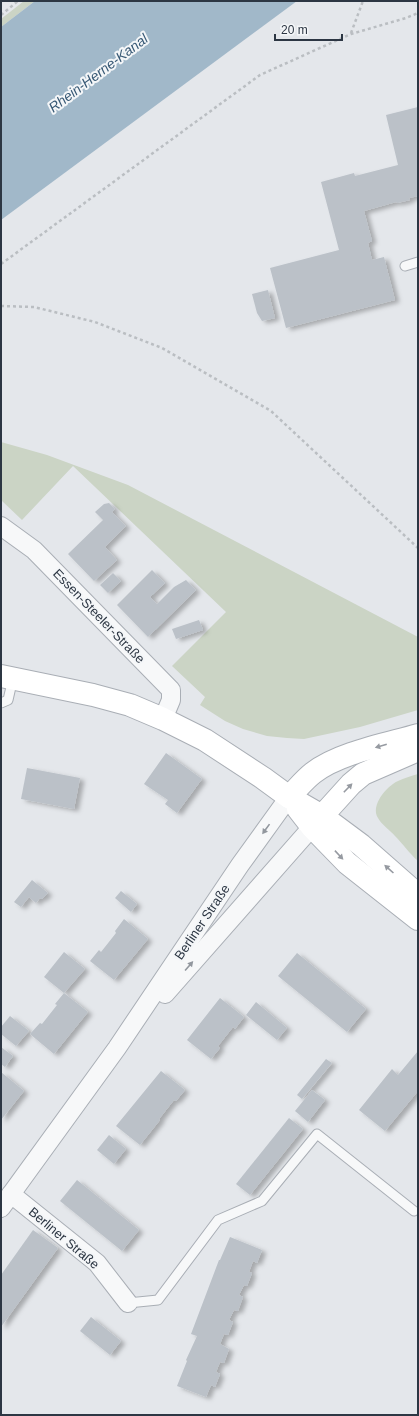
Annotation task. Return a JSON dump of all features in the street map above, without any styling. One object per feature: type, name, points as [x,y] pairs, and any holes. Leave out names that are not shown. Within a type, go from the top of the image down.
[{"type":"main road","points":[[7,677],[93,695],[130,705],[163,719],[205,740],[289,797],[317,822],[347,863],[418,919]]},
{"type":"main road","points":[[289,797],[314,773],[332,762],[348,755],[418,735]]},
{"type":"main road","points":[[317,822],[351,784],[363,774],[418,750]]},
{"type":"main road","points":[[317,822],[361,845],[418,895]]},
{"type":"street","name":"Essen-Steeler-Straße","points":[[1,526],[34,550],[170,690],[171,700],[163,719]]},
{"type":"street","name":"Berliner Straße","points":[[128,1303],[98,1263],[6,1201],[117,1048],[240,865],[289,797]]},
{"type":"street","name":"Berliner Straße","points":[[117,1048],[317,822]]},
{"type":"lane","points":[[405,266],[418,262]]},
{"type":"lane","points":[[1,703],[8,700],[7,677]]},
{"type":"lane","name":"Berliner Straße","points":[[128,1303],[158,1300],[218,1220],[262,1201],[317,1134],[414,1211]]},
{"type":"path","points":[[1,14],[18,1]]},
{"type":"path","points":[[351,34],[363,1]]},
{"type":"path","points":[[1,264],[260,75],[351,34],[418,13]]},
{"type":"path","points":[[1,306],[34,307],[95,322],[162,348],[176,356],[271,412],[418,548]]},
{"type":"green space","points":[[24,1],[35,1],[1,27],[1,19]]},
{"type":"green space","points":[[1,442],[47,455],[128,485],[418,637],[418,710],[360,727],[304,739],[267,736],[243,729],[225,721],[200,705],[205,697],[172,666],[226,612],[73,466],[22,520],[1,500]]},
{"type":"green space","points":[[418,774],[418,861],[381,823],[376,813],[376,807],[381,796],[394,783]]},
{"type":"water","name":"Rhein-Herne-Kanal","points":[[35,1],[297,1],[1,220],[1,27]]},
{"type":"building","points":[[418,107],[418,196],[409,198],[410,200],[396,202],[364,211],[372,241],[368,243],[372,260],[384,257],[395,300],[286,328],[270,268],[339,250],[321,182],[354,173],[355,176],[398,165],[386,115]]},
{"type":"building","points":[[268,290],[275,318],[262,321],[257,313],[252,294]]},
{"type":"building","points":[[109,503],[115,509],[112,512],[126,526],[105,547],[117,560],[94,581],[68,554],[103,520],[95,512],[104,504]]},
{"type":"building","points":[[152,570],[165,583],[150,597],[157,604],[174,587],[186,580],[196,590],[148,637],[117,605]]},
{"type":"building","points":[[113,573],[121,581],[108,593],[100,585]]},
{"type":"building","points":[[199,620],[203,630],[176,639],[172,629]]},
{"type":"building","points":[[166,753],[202,779],[177,813],[165,804],[168,800],[144,784]]},
{"type":"building","points":[[27,768],[80,778],[74,809],[21,799]]},
{"type":"building","points":[[32,880],[48,893],[42,899],[40,898],[36,903],[29,897],[21,907],[14,902]]},
{"type":"building","points":[[121,891],[137,904],[131,912],[115,898]]},
{"type":"building","points":[[124,919],[148,939],[114,980],[90,961],[99,950],[101,952],[116,933],[115,931]]},
{"type":"building","points":[[64,952],[85,969],[64,993],[44,977]]},
{"type":"building","points":[[297,953],[366,1009],[347,1032],[278,976]]},
{"type":"building","points":[[64,993],[88,1012],[54,1054],[30,1034],[40,1023],[42,1024],[57,1005],[55,1004]]},
{"type":"building","points":[[220,998],[244,1017],[235,1029],[233,1027],[218,1046],[220,1048],[211,1059],[187,1040]]},
{"type":"building","points":[[256,1002],[287,1028],[277,1040],[246,1015]]},
{"type":"building","points":[[10,1016],[29,1031],[16,1046],[1,1034],[1,1027]]},
{"type":"building","points":[[1,1047],[13,1056],[5,1067],[1,1064]]},
{"type":"building","points":[[418,1051],[418,1091],[385,1131],[359,1110],[392,1069],[398,1075]]},
{"type":"building","points":[[326,1059],[332,1063],[302,1099],[297,1095]]},
{"type":"building","points":[[161,1071],[185,1090],[176,1101],[174,1100],[140,1145],[116,1126]]},
{"type":"building","points":[[1,1072],[24,1091],[1,1120]]},
{"type":"building","points":[[312,1090],[325,1100],[308,1122],[295,1111]]},
{"type":"building","points":[[289,1118],[303,1129],[250,1195],[236,1184]]},
{"type":"building","points":[[109,1135],[126,1149],[114,1164],[97,1150]]},
{"type":"building","points":[[77,1180],[139,1230],[122,1251],[60,1201]]},
{"type":"building","points":[[33,1230],[58,1248],[1,1327],[1,1275]]},
{"type":"building","points":[[230,1237],[262,1250],[257,1263],[253,1261],[249,1272],[252,1273],[247,1286],[244,1285],[239,1295],[243,1297],[238,1311],[234,1310],[229,1320],[233,1322],[228,1335],[224,1334],[220,1344],[229,1349],[224,1363],[220,1362],[216,1372],[220,1374],[215,1387],[211,1385],[206,1397],[177,1386],[187,1361],[186,1360],[197,1336],[191,1334],[219,1260]]},
{"type":"building","points":[[91,1317],[121,1341],[110,1355],[80,1331]]}]
